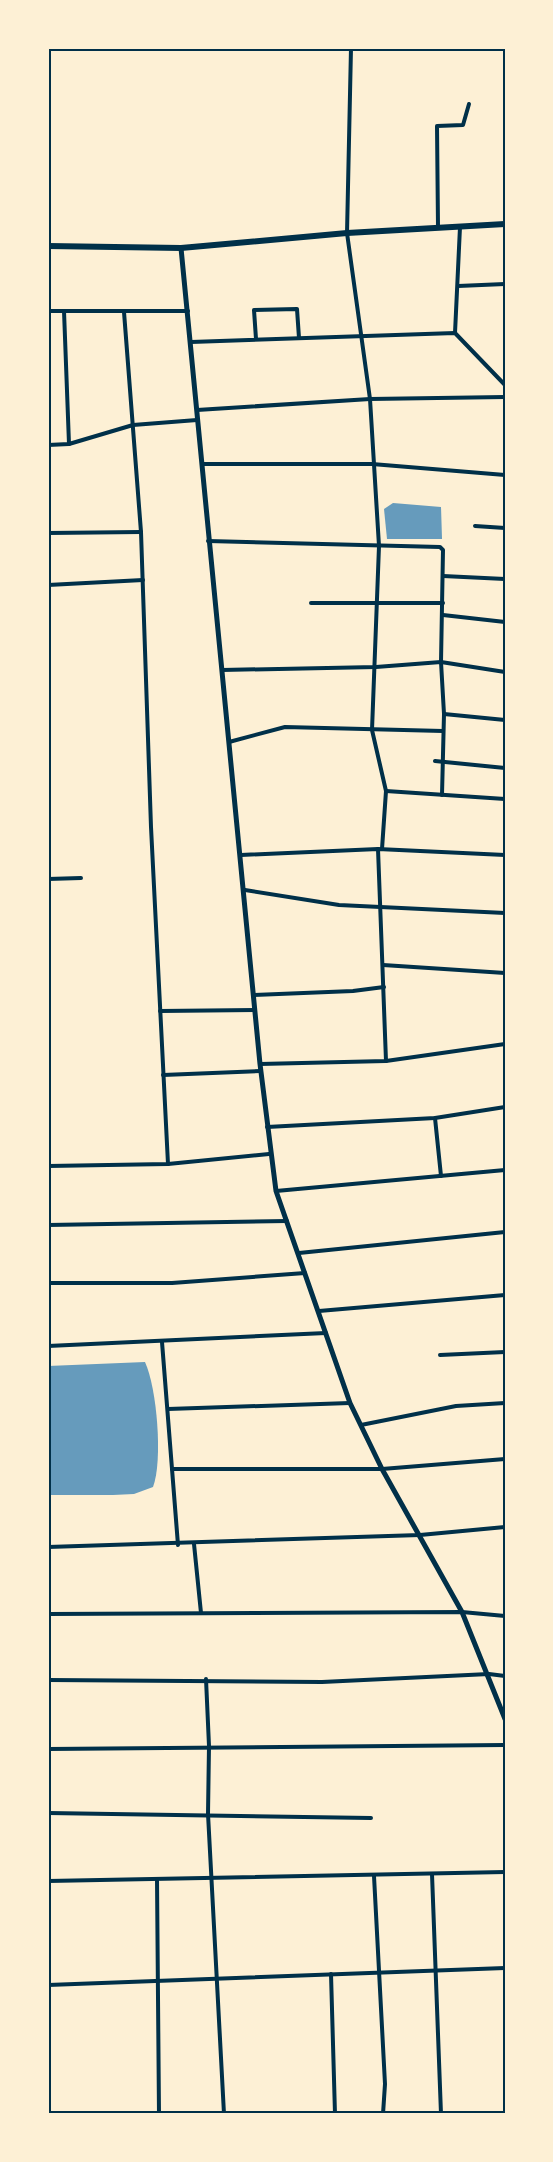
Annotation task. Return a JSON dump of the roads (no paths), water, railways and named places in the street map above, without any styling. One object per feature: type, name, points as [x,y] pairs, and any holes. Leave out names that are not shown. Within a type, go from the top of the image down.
[{"type":"main road","points":[[48,246],[181,248],[438,226],[505,224]]},
{"type":"street","points":[[351,48],[347,233],[370,399],[372,464],[379,546],[372,730],[386,791],[380,849],[378,906],[383,965],[386,1061]]},
{"type":"street","points":[[438,226],[436,126],[464,125],[469,104]]},
{"type":"street","points":[[460,226],[455,333],[505,385]]},
{"type":"street","points":[[181,248],[189,311],[207,541],[245,890],[266,1127],[276,1191],[359,1425],[462,1612],[489,1674],[505,1719]]},
{"type":"street","points":[[458,286],[505,284]]},
{"type":"street","points":[[256,339],[254,310],[297,309],[299,338]]},
{"type":"street","points":[[48,311],[189,311]]},
{"type":"street","points":[[64,311],[69,444]]},
{"type":"street","points":[[123,312],[141,532],[151,827],[168,1164]]},
{"type":"street","points":[[191,342],[455,333]]},
{"type":"street","points":[[197,410],[370,399],[505,398]]},
{"type":"street","points":[[48,445],[69,444],[134,425],[197,420]]},
{"type":"street","points":[[201,464],[372,464],[505,475]]},
{"type":"street","points":[[475,525],[505,528]]},
{"type":"street","points":[[48,533],[141,532]]},
{"type":"street","points":[[207,541],[440,547],[443,550],[442,795]]},
{"type":"street","points":[[443,576],[505,579]]},
{"type":"street","points":[[48,585],[143,580]]},
{"type":"street","points":[[311,603],[443,603]]},
{"type":"street","points":[[443,615],[505,622]]},
{"type":"street","points":[[220,670],[376,667],[441,662],[505,672]]},
{"type":"street","points":[[444,714],[505,720]]},
{"type":"street","points":[[229,742],[285,727],[443,731]]},
{"type":"street","points":[[435,761],[505,768]]},
{"type":"street","points":[[386,791],[505,799]]},
{"type":"street","points":[[241,855],[380,849],[505,855]]},
{"type":"street","points":[[48,879],[81,878]]},
{"type":"street","points":[[245,890],[339,905],[505,913]]},
{"type":"street","points":[[383,965],[505,973]]},
{"type":"street","points":[[253,995],[353,992],[384,987]]},
{"type":"street","points":[[160,1011],[255,1010]]},
{"type":"street","points":[[163,1075],[260,1067],[386,1061],[505,1044]]},
{"type":"street","points":[[266,1127],[435,1118],[505,1107]]},
{"type":"street","points":[[435,1118],[441,1176]]},
{"type":"street","points":[[48,1166],[168,1164],[269,1154]]},
{"type":"street","points":[[276,1191],[505,1170]]},
{"type":"street","points":[[48,1225],[287,1221]]},
{"type":"street","points":[[298,1252],[505,1232]]},
{"type":"street","points":[[48,1283],[172,1283],[305,1273]]},
{"type":"street","points":[[319,1311],[505,1294]]},
{"type":"street","points":[[48,1346],[328,1333]]},
{"type":"street","points":[[162,1342],[178,1545]]},
{"type":"street","points":[[440,1355],[505,1352]]},
{"type":"street","points":[[168,1409],[351,1403]]},
{"type":"street","points":[[359,1425],[456,1406],[505,1403]]},
{"type":"street","points":[[172,1469],[382,1469],[505,1460]]},
{"type":"street","points":[[48,1547],[178,1545],[420,1535],[505,1527]]},
{"type":"street","points":[[194,1544],[201,1613]]},
{"type":"street","points":[[48,1614],[462,1612],[505,1616]]},
{"type":"street","points":[[48,1680],[206,1679],[322,1682],[489,1674],[505,1676]]},
{"type":"street","points":[[206,1679],[209,1746],[208,1814],[224,2114]]},
{"type":"street","points":[[48,1749],[505,1745]]},
{"type":"street","points":[[48,1813],[371,1818]]},
{"type":"street","points":[[48,1881],[505,1872]]},
{"type":"street","points":[[432,1874],[441,2114]]},
{"type":"street","points":[[374,1876],[385,2084],[383,2114]]},
{"type":"street","points":[[157,1879],[159,2114]]},
{"type":"street","points":[[48,1985],[505,1968]]},
{"type":"street","points":[[331,1974],[335,2114]]},
{"type":"water","points":[[393,503],[441,507],[442,539],[387,539],[384,509]]},
{"type":"water","points":[[145,1362],[153,1389],[157,1424],[158,1460],[153,1487],[134,1494],[48,1495],[48,1366]]}]
